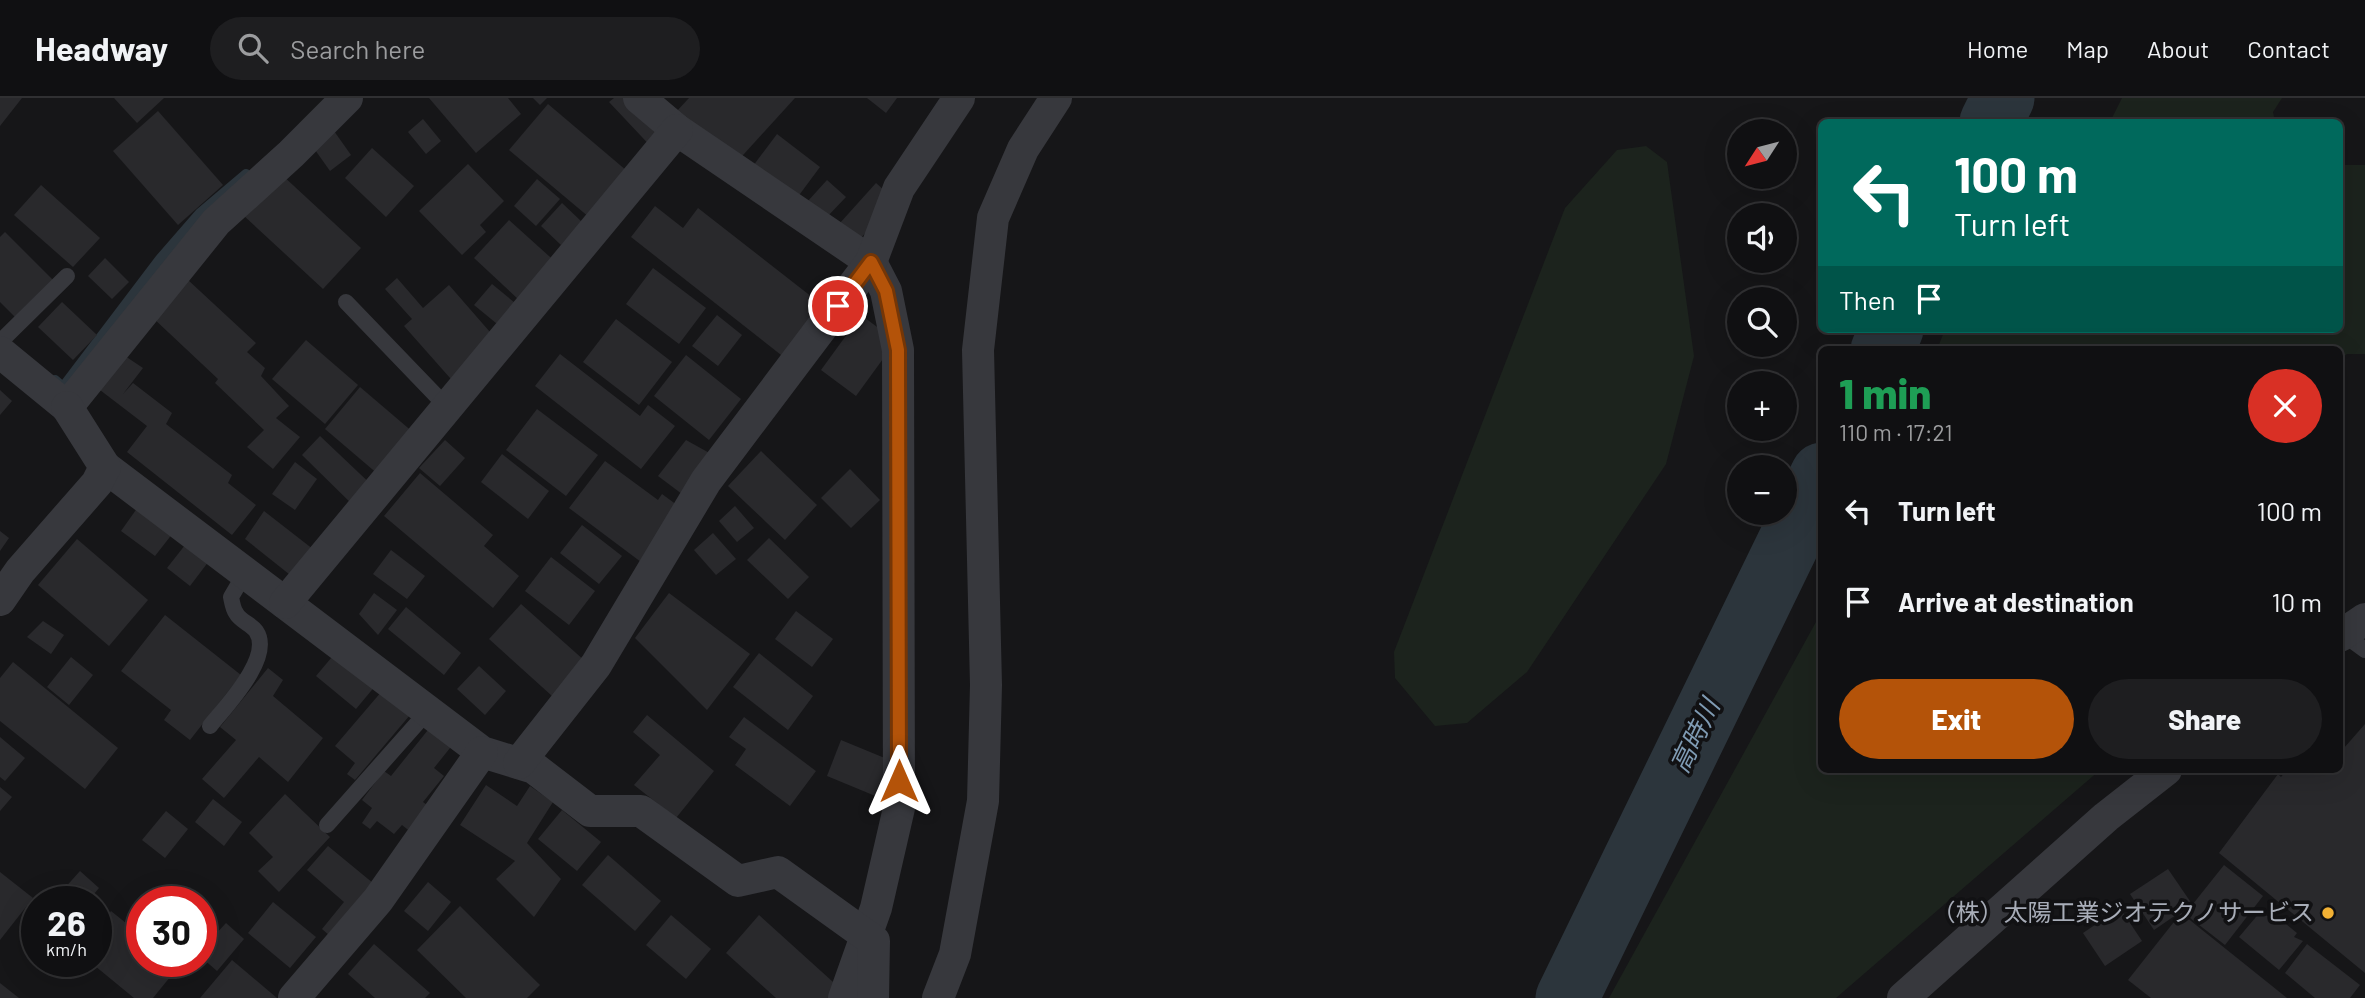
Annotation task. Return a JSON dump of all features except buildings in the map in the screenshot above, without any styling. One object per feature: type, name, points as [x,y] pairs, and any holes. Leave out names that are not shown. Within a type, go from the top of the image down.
[{"type":"street","points":[[67,407],[216,222],[291,155],[347,98]]},
{"type":"street","points":[[639,98],[677,130],[871,262],[886,291],[898,350],[899,808],[876,908],[844,998]]},
{"type":"street","points":[[519,763],[596,664],[706,481],[871,262],[899,188],[959,98]]},
{"type":"street","points":[[938,998],[955,954],[983,802],[986,685],[978,350],[993,218],[1023,149],[1056,98]]},
{"type":"street","points":[[285,603],[677,130]]},
{"type":"street","points":[[0,352],[67,407],[105,467],[482,752],[534,768],[590,811],[641,811],[738,881],[778,872],[866,935],[874,941],[873,998]]},
{"type":"street","points":[[0,600],[20,570],[97,483],[105,467]]},
{"type":"street","points":[[295,998],[378,900],[482,752]]},
{"type":"street","points":[[1903,998],[2106,817],[2162,773]]},
{"type":"lane","points":[[0,342],[67,276]]},
{"type":"lane","points":[[346,302],[447,407]]},
{"type":"lane","points":[[210,726],[247,680],[260,651],[256,630],[236,614],[231,597],[241,580],[248,575]]},
{"type":"lane","points":[[327,825],[428,711]]},
{"type":"shaded area","points":[[2122,98],[2282,98],[2273,112],[2274,119],[2112,119]]},
{"type":"shaded area","points":[[1646,146],[1667,162],[1694,356],[1666,464],[1527,672],[1467,723],[1435,726],[1395,678],[1394,652],[1565,208],[1617,150]]},
{"type":"shaded area","points":[[2343,165],[2365,165],[2365,354],[2347,354],[2343,357],[2343,346],[1939,346],[1943,333],[2343,333]]},
{"type":"shaded area","points":[[1818,618],[1818,773],[2097,773],[1836,998],[1609,998]]},
{"type":"waterway","name":"高時川","points":[[1992,119],[2003,98]]},
{"type":"waterway","points":[[55,380],[63,387],[160,259],[200,213],[246,174]]},
{"type":"waterway","name":"高時川","points":[[1884,346],[1890,333]]},
{"type":"waterway","name":"高時川","points":[[1567,998],[1818,482]]},
{"type":"place","name":"（株）太陽工業ジオテクノサービス","points":[[2328,913]]},
{"type":"route","points":[[838,306],[871,262],[886,291],[898,350],[899,781]]}]
